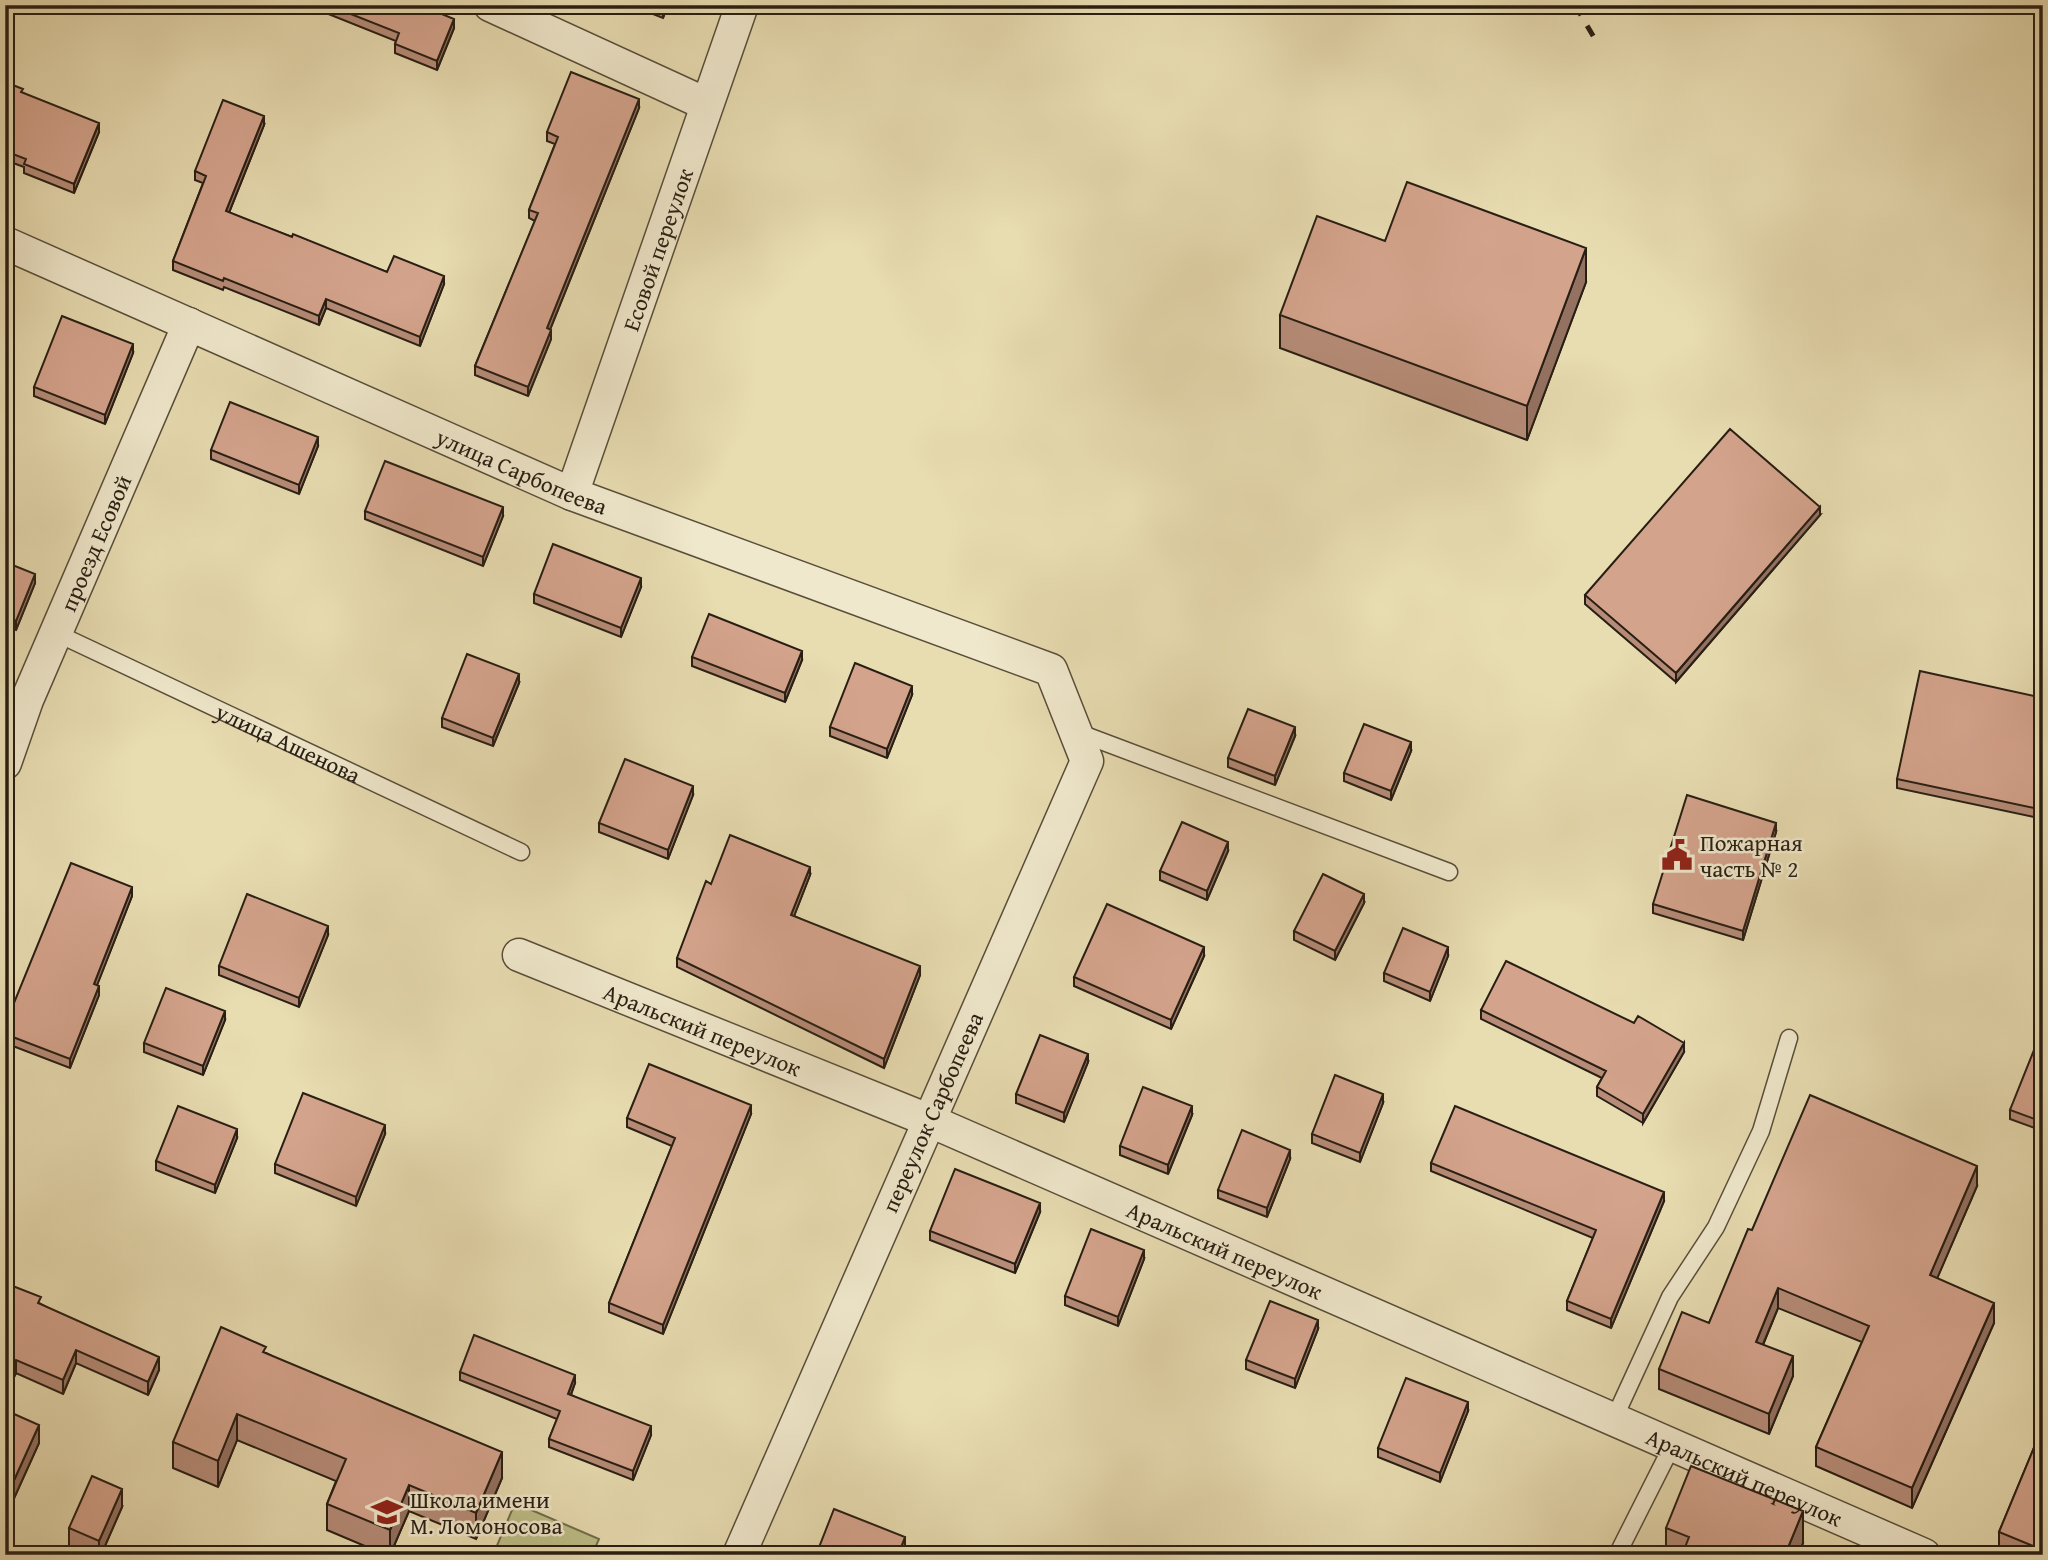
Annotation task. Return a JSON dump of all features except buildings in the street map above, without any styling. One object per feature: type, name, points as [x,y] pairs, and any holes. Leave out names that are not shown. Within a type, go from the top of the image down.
[{"type":"street","points":[[490,5],[706,104]]},
{"type":"street","name":"Есовой переулок","points":[[572,494],[741,5]]},
{"type":"street","name":"улица Сарбопеева","points":[[5,243],[572,494],[1051,670]]},
{"type":"street","name":"проезд Есовой","points":[[5,763],[16,695],[56,633],[189,324]]},
{"type":"street","name":"переулок Сарбопеева","points":[[739,1555],[1087,761],[1051,670]]},
{"type":"street","name":"Аральский переулок","points":[[519,955],[928,1120],[1924,1555]]},
{"type":"lane","name":"улица Ашенова","points":[[56,633],[521,852]]},
{"type":"lane","points":[[1075,731],[1449,872]]},
{"type":"lane","points":[[1613,1420],[1670,1297],[1716,1227],[1761,1131],[1789,1038]]},
{"type":"lane","points":[[1617,1555],[1672,1446]]},
{"type":"green space","points":[[515,1503],[599,1539],[592,1555],[493,1555]]},
{"type":"railway","points":[[1575,5],[1599,46]]},
{"type":"place","name":"Пожарная часть № 2","points":[[1677,855]]},
{"type":"place","name":"Школа имени М. Ломоносова","points":[[387,1512]]}]
